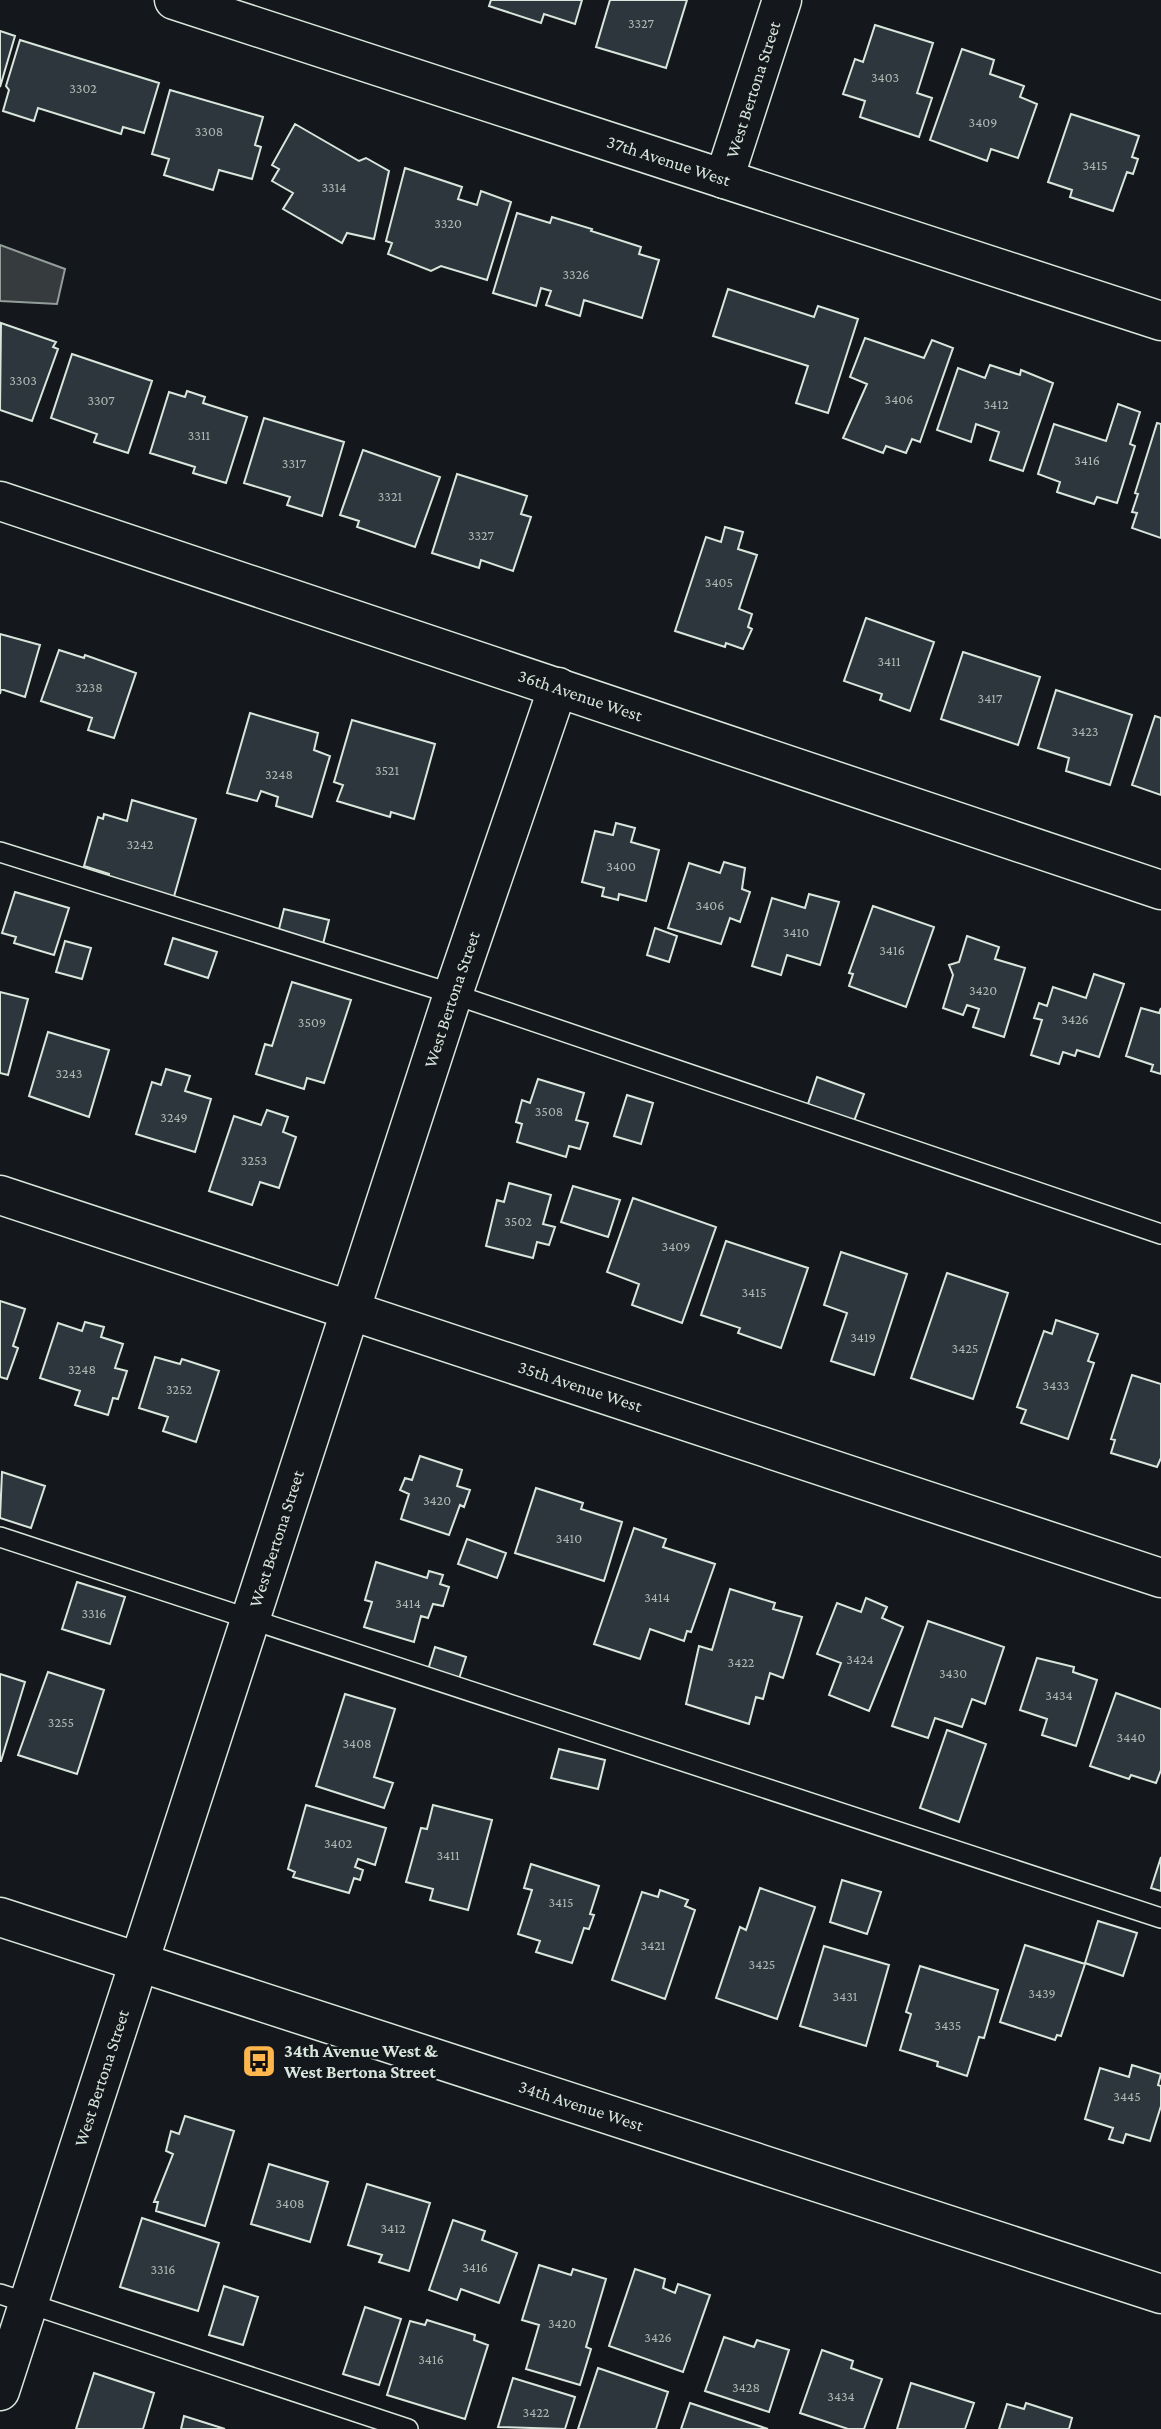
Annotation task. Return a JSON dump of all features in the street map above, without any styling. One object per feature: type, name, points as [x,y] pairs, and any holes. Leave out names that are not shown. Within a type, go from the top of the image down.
[{"type":"street","name":"37th Avenue West","points":[[174,0],[1161,321]]},
{"type":"street","name":"West Bertona Street","points":[[724,179],[782,0]]},
{"type":"street","name":"36th Avenue West","points":[[0,501],[1161,890]]},
{"type":"street","name":"West Bertona Street","points":[[0,2391],[15,2299],[139,1962],[453,994],[558,687]]},
{"type":"street","name":"35th Avenue West","points":[[0,1195],[1161,1578]]},
{"type":"street","name":"34th Avenue West","points":[[0,1917],[1161,2294]]},
{"type":"lane","points":[[0,852],[453,994],[1161,1234]]},
{"type":"lane","points":[[0,1537],[1161,1918]]},
{"type":"lane","points":[[15,2299],[408,2429]]},
{"type":"shaded area","points":[[0,245],[65,269],[57,304],[0,301]]},
{"type":"building","points":[[491,0],[582,0],[575,24],[544,14],[541,23],[489,6]]},
{"type":"building","points":[[610,0],[687,0],[666,68],[596,47]]},
{"type":"building","points":[[875,25],[933,43],[917,93],[932,98],[919,137],[860,117],[865,101],[843,94],[855,59],[863,62]]},
{"type":"building","points":[[0,31],[15,36],[0,87]]},
{"type":"building","points":[[20,40],[159,83],[144,133],[123,127],[121,134],[38,108],[34,121],[3,111],[9,90],[6,86]]},
{"type":"building","points":[[962,49],[994,60],[990,74],[1024,86],[1020,97],[1037,104],[1018,158],[991,149],[987,161],[930,140]]},
{"type":"building","points":[[170,90],[263,117],[255,145],[261,147],[252,179],[219,170],[213,190],[164,175],[169,159],[152,154]]},
{"type":"building","points":[[1071,114],[1139,136],[1132,157],[1138,159],[1133,174],[1127,172],[1113,211],[1070,197],[1072,190],[1048,182]]},
{"type":"building","points":[[295,124],[359,161],[366,158],[389,171],[374,239],[347,233],[342,243],[283,209],[293,193],[272,181],[279,169],[272,165]]},
{"type":"building","points":[[405,168],[462,187],[458,199],[477,205],[481,191],[511,202],[487,280],[441,266],[431,271],[388,254],[392,243],[386,241]]},
{"type":"building","points":[[517,213],[550,223],[552,217],[592,229],[591,231],[641,247],[639,254],[659,260],[642,318],[584,300],[580,316],[546,305],[551,291],[541,288],[536,306],[493,293]]},
{"type":"building","points":[[728,289],[814,317],[818,306],[858,319],[828,413],[796,403],[808,366],[713,336]]},
{"type":"building","points":[[1,323],[56,342],[53,347],[58,349],[32,421],[0,410]]},
{"type":"building","points":[[865,338],[924,358],[932,340],[953,348],[920,442],[912,439],[906,453],[886,446],[883,453],[843,438],[867,384],[850,377]]},
{"type":"building","points":[[72,354],[152,381],[128,453],[94,442],[97,434],[51,418]]},
{"type":"building","points":[[990,365],[1020,375],[1021,370],[1053,383],[1023,471],[990,460],[999,432],[976,424],[971,442],[937,430],[958,368],[985,378]]},
{"type":"building","points":[[187,391],[205,397],[203,403],[247,417],[226,483],[193,473],[195,467],[150,453],[169,392],[185,397]]},
{"type":"building","points":[[1118,404],[1140,412],[1130,444],[1135,446],[1117,503],[1097,497],[1094,504],[1057,492],[1060,482],[1038,474],[1054,424],[1106,441]]},
{"type":"building","points":[[264,418],[344,442],[322,516],[287,505],[290,497],[244,483]]},
{"type":"building","points":[[1157,423],[1161,424],[1161,538],[1132,528],[1137,513],[1132,512],[1138,494],[1135,493]]},
{"type":"building","points":[[363,450],[440,477],[415,547],[357,527],[359,521],[340,515]]},
{"type":"building","points":[[457,474],[527,496],[521,514],[531,517],[513,571],[481,560],[479,568],[432,553]]},
{"type":"building","points":[[725,527],[743,532],[738,549],[757,555],[739,609],[752,614],[748,627],[752,629],[743,649],[726,643],[725,647],[675,631],[706,537],[721,542]]},
{"type":"building","points":[[866,618],[934,642],[910,711],[880,700],[882,694],[844,681]]},
{"type":"building","points":[[0,634],[40,645],[25,697],[1,689],[0,694]]},
{"type":"building","points":[[59,650],[84,658],[85,655],[136,673],[114,738],[88,730],[92,718],[41,701]]},
{"type":"building","points":[[963,652],[1040,677],[1018,745],[941,719]]},
{"type":"building","points":[[1056,690],[1132,715],[1110,785],[1066,771],[1069,758],[1038,748]]},
{"type":"building","points":[[250,713],[318,733],[314,750],[330,756],[312,817],[276,806],[278,797],[261,791],[257,801],[227,793]]},
{"type":"building","points":[[1155,716],[1161,718],[1161,795],[1132,785]]},
{"type":"building","points":[[352,720],[435,744],[414,819],[391,812],[390,817],[337,801],[343,785],[334,782]]},
{"type":"building","points":[[132,800],[196,819],[173,900],[107,880],[109,874],[84,866],[98,817],[103,819],[104,814],[127,821]]},
{"type":"building","points":[[616,823],[635,828],[631,842],[659,850],[646,901],[619,894],[618,900],[602,896],[604,888],[582,882],[595,831],[613,835]]},
{"type":"building","points":[[724,862],[745,868],[742,889],[750,892],[740,922],[730,918],[721,944],[668,928],[689,863],[720,873]]},
{"type":"building","points":[[15,892],[69,908],[54,955],[14,943],[16,937],[2,933]]},
{"type":"building","points":[[809,894],[839,902],[820,965],[787,955],[781,975],[752,966],[772,898],[805,908]]},
{"type":"building","points":[[873,906],[934,927],[906,1007],[849,986],[853,974],[849,973]]},
{"type":"building","points":[[284,909],[329,920],[322,948],[277,937]]},
{"type":"building","points":[[655,928],[677,936],[669,962],[647,955]]},
{"type":"building","points":[[967,936],[999,947],[995,959],[1025,968],[1004,1037],[973,1027],[979,1009],[967,1005],[963,1015],[943,1008],[953,975],[949,965],[959,962]]},
{"type":"building","points":[[173,938],[217,952],[208,978],[165,964]]},
{"type":"building","points":[[65,941],[91,948],[82,979],[56,972]]},
{"type":"building","points":[[1094,974],[1124,984],[1099,1057],[1077,1050],[1075,1056],[1063,1052],[1059,1064],[1031,1055],[1042,1020],[1034,1018],[1039,1003],[1047,1006],[1053,987],[1086,998]]},
{"type":"building","points":[[292,982],[351,1000],[324,1083],[307,1078],[304,1089],[256,1074],[265,1044],[272,1046]]},
{"type":"building","points":[[0,992],[28,999],[8,1075],[0,1073]]},
{"type":"building","points":[[1141,1008],[1159,1013],[1161,1008],[1161,1074],[1151,1071],[1153,1065],[1126,1056]]},
{"type":"building","points":[[48,1032],[109,1050],[89,1117],[29,1096]]},
{"type":"building","points":[[166,1069],[190,1076],[185,1091],[211,1099],[195,1152],[136,1134],[152,1082],[161,1085]]},
{"type":"building","points":[[817,1077],[864,1094],[853,1124],[807,1107]]},
{"type":"building","points":[[538,1079],[584,1093],[576,1120],[588,1123],[580,1149],[569,1146],[566,1157],[517,1142],[522,1124],[516,1122],[522,1100],[530,1103]]},
{"type":"building","points":[[627,1095],[653,1103],[641,1144],[614,1136]]},
{"type":"building","points":[[267,1110],[288,1117],[283,1132],[296,1137],[279,1188],[260,1182],[252,1205],[209,1191],[234,1116],[261,1125]]},
{"type":"building","points":[[509,1183],[551,1195],[543,1224],[555,1227],[549,1245],[537,1242],[533,1258],[486,1246],[497,1200],[504,1202]]},
{"type":"building","points":[[573,1186],[620,1200],[608,1237],[561,1222]]},
{"type":"building","points":[[633,1198],[716,1227],[682,1323],[632,1305],[639,1284],[607,1272]]},
{"type":"building","points":[[726,1241],[808,1268],[781,1348],[738,1333],[740,1328],[701,1315]]},
{"type":"building","points":[[841,1252],[907,1274],[874,1375],[831,1361],[847,1313],[824,1305]]},
{"type":"building","points":[[947,1273],[1008,1293],[973,1399],[911,1378]]},
{"type":"building","points":[[0,1301],[25,1309],[13,1346],[18,1348],[7,1379],[0,1377]]},
{"type":"building","points":[[1056,1320],[1098,1334],[1088,1361],[1094,1363],[1068,1439],[1021,1423],[1026,1410],[1017,1407],[1044,1331],[1052,1334]]},
{"type":"building","points":[[85,1322],[104,1327],[101,1337],[123,1344],[115,1368],[127,1371],[118,1399],[113,1398],[108,1415],[75,1405],[80,1391],[40,1378],[58,1323],[82,1331]]},
{"type":"building","points":[[155,1357],[180,1364],[182,1359],[219,1371],[196,1442],[163,1431],[168,1417],[139,1408]]},
{"type":"building","points":[[1132,1375],[1161,1384],[1161,1458],[1157,1467],[1111,1453],[1115,1440],[1111,1439]]},
{"type":"building","points":[[420,1456],[462,1470],[457,1486],[470,1490],[464,1507],[460,1505],[449,1535],[401,1519],[409,1494],[400,1490],[405,1478],[412,1480]]},
{"type":"building","points":[[2,1472],[45,1486],[31,1528],[0,1518]]},
{"type":"building","points":[[536,1488],[583,1503],[581,1509],[622,1522],[604,1581],[515,1553]]},
{"type":"building","points":[[634,1528],[666,1539],[663,1547],[715,1564],[691,1632],[687,1631],[684,1641],[650,1629],[640,1659],[594,1644]]},
{"type":"building","points":[[467,1539],[506,1553],[497,1578],[458,1564]]},
{"type":"building","points":[[376,1562],[427,1578],[429,1571],[443,1575],[440,1584],[449,1587],[443,1606],[433,1604],[428,1618],[421,1616],[414,1642],[364,1627],[372,1602],[365,1600]]},
{"type":"building","points":[[77,1582],[125,1597],[110,1644],[62,1629]]},
{"type":"building","points":[[730,1589],[775,1603],[773,1609],[802,1617],[783,1678],[770,1673],[763,1699],[756,1697],[749,1724],[686,1704],[699,1646],[712,1650]]},
{"type":"building","points":[[866,1598],[887,1607],[882,1618],[903,1627],[869,1711],[829,1695],[841,1663],[817,1654],[837,1603],[861,1612]]},
{"type":"building","points":[[928,1621],[1004,1647],[985,1704],[972,1699],[962,1727],[935,1718],[928,1738],[892,1726]]},
{"type":"building","points":[[435,1647],[466,1657],[458,1682],[427,1673]]},
{"type":"building","points":[[1037,1658],[1074,1667],[1073,1672],[1097,1680],[1076,1746],[1042,1735],[1047,1719],[1020,1710]]},
{"type":"building","points":[[48,1672],[104,1690],[77,1774],[18,1755]]},
{"type":"building","points":[[0,1674],[25,1682],[1,1761],[0,1761]]},
{"type":"building","points":[[1116,1693],[1161,1709],[1161,1770],[1156,1783],[1131,1775],[1129,1779],[1090,1766]]},
{"type":"building","points":[[345,1694],[395,1709],[374,1777],[393,1783],[384,1808],[316,1786]]},
{"type":"building","points":[[947,1730],[986,1744],[959,1822],[920,1808]]},
{"type":"building","points":[[559,1749],[605,1760],[598,1789],[551,1778]]},
{"type":"building","points":[[306,1805],[386,1828],[375,1865],[358,1859],[355,1867],[363,1870],[360,1880],[354,1878],[349,1893],[293,1877],[295,1872],[288,1869]]},
{"type":"building","points":[[433,1805],[492,1820],[468,1910],[430,1900],[433,1889],[406,1882],[421,1828],[427,1829]]},
{"type":"building","points":[[1161,1857],[1161,1891],[1151,1888]]},
{"type":"building","points":[[531,1864],[599,1886],[590,1914],[594,1915],[589,1929],[584,1928],[572,1963],[536,1952],[540,1941],[518,1934],[532,1890],[524,1888]]},
{"type":"building","points":[[842,1880],[881,1892],[867,1934],[830,1922]]},
{"type":"building","points":[[760,1888],[815,1907],[777,2019],[716,1998],[740,1927],[746,1930]]},
{"type":"building","points":[[660,1890],[688,1900],[685,1906],[695,1910],[665,1999],[612,1980],[642,1892],[658,1897]]},
{"type":"building","points":[[1098,1921],[1137,1933],[1123,1976],[1085,1963]]},
{"type":"building","points":[[1025,1945],[1085,1964],[1061,2036],[1057,2035],[1055,2040],[1000,2022]]},
{"type":"building","points":[[824,1946],[889,1965],[866,2046],[800,2026]]},
{"type":"building","points":[[920,1966],[998,1990],[984,2038],[979,2037],[967,2076],[937,2066],[938,2062],[900,2050],[911,2014],[906,2012]]},
{"type":"building","points":[[1132,2065],[1161,2074],[1158,2085],[1161,2086],[1161,2106],[1150,2141],[1126,2134],[1123,2143],[1109,2139],[1113,2128],[1085,2119],[1100,2068],[1129,2077]]},
{"type":"building","points":[[185,2116],[234,2131],[205,2226],[156,2211],[158,2202],[154,2202],[173,2154],[166,2151],[171,2131],[179,2134]]},
{"type":"building","points":[[269,2164],[328,2182],[310,2242],[251,2224]]},
{"type":"building","points":[[367,2184],[430,2203],[409,2271],[379,2262],[382,2255],[348,2245]]},
{"type":"building","points":[[142,2218],[219,2243],[198,2311],[120,2287]]},
{"type":"building","points":[[453,2220],[485,2231],[482,2240],[517,2253],[499,2303],[461,2289],[457,2300],[429,2290]]},
{"type":"building","points":[[539,2265],[571,2275],[573,2269],[606,2279],[586,2347],[591,2349],[580,2385],[526,2369],[539,2325],[522,2320]]},
{"type":"building","points":[[635,2269],[665,2279],[663,2288],[675,2293],[678,2284],[710,2295],[683,2372],[609,2346]]},
{"type":"building","points":[[224,2286],[258,2297],[243,2345],[209,2335]]},
{"type":"building","points":[[365,2307],[401,2319],[379,2385],[343,2374]]},
{"type":"building","points":[[427,2320],[475,2335],[474,2340],[488,2345],[465,2419],[387,2395],[410,2321],[425,2325]]},
{"type":"building","points":[[724,2337],[754,2347],[757,2340],[789,2350],[769,2412],[705,2391]]},
{"type":"building","points":[[822,2350],[853,2361],[851,2368],[882,2379],[864,2429],[848,2429],[800,2413]]},
{"type":"building","points":[[598,2368],[668,2392],[656,2429],[578,2429]]},
{"type":"building","points":[[94,2373],[154,2393],[143,2429],[76,2429]]},
{"type":"building","points":[[513,2378],[575,2397],[565,2429],[498,2427]]},
{"type":"building","points":[[911,2383],[974,2403],[965,2429],[897,2429]]},
{"type":"building","points":[[690,2403],[768,2429],[681,2429]]},
{"type":"building","points":[[1026,2403],[1072,2418],[1069,2429],[999,2429],[1007,2404],[1024,2409]]},
{"type":"building","points":[[184,2416],[225,2429],[181,2429]]},
{"type":"place","name":"34th Avenue West & West Bertona Street","points":[[259,2061]]}]
